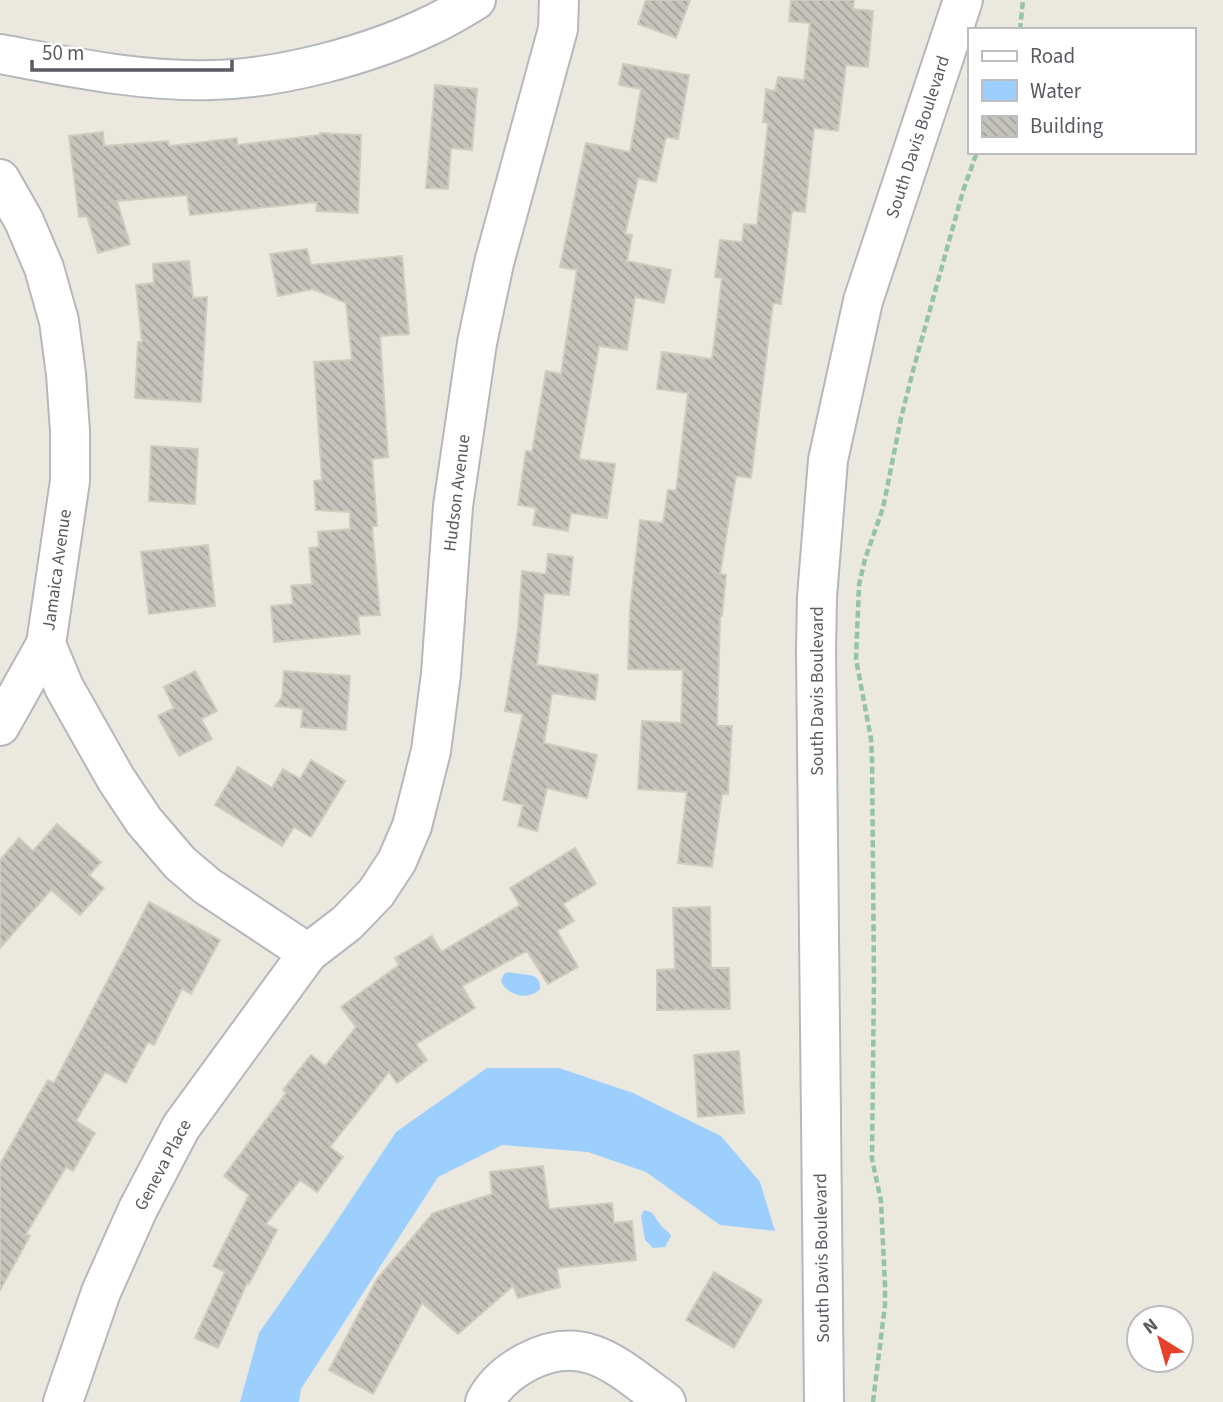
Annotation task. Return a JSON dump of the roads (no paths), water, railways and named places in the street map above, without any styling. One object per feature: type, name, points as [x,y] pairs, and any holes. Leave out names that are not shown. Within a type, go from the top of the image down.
[{"type":"street","points":[[0,54],[145,78],[252,78],[340,58],[383,44],[429,26],[476,0]]},
{"type":"street","name":"Hudson Avenue","points":[[308,953],[348,923],[376,893],[397,861],[412,826],[430,751],[442,674],[453,506],[477,342],[494,262],[558,29],[559,0]]},
{"type":"street","name":"South Davis Boulevard","points":[[824,1402],[816,651],[817,597],[828,460],[863,301],[963,0]]},
{"type":"street","name":"Jamaica Avenue","points":[[0,179],[24,220],[44,268],[59,321],[66,374],[70,481],[46,644],[64,687],[116,779],[144,821],[180,863],[207,886],[308,953]]},
{"type":"street","points":[[0,726],[46,644]]},
{"type":"street","name":"Geneva Place","points":[[63,1402],[101,1292],[138,1209],[181,1127],[308,953]]},
{"type":"street","points":[[485,1402],[497,1384],[517,1367],[541,1354],[566,1349],[587,1351],[603,1357],[666,1402]]},
{"type":"water","points":[[509,972],[538,979],[540,989],[524,996],[513,993],[501,981],[504,974]]},
{"type":"water","points":[[487,1068],[559,1068],[633,1093],[721,1136],[760,1182],[775,1231],[720,1225],[646,1172],[588,1152],[502,1145],[438,1177],[301,1389],[299,1402],[240,1402],[259,1333],[396,1132]]},
{"type":"water","points":[[644,1210],[652,1213],[669,1232],[671,1236],[665,1247],[653,1248],[645,1240],[641,1216]]}]
